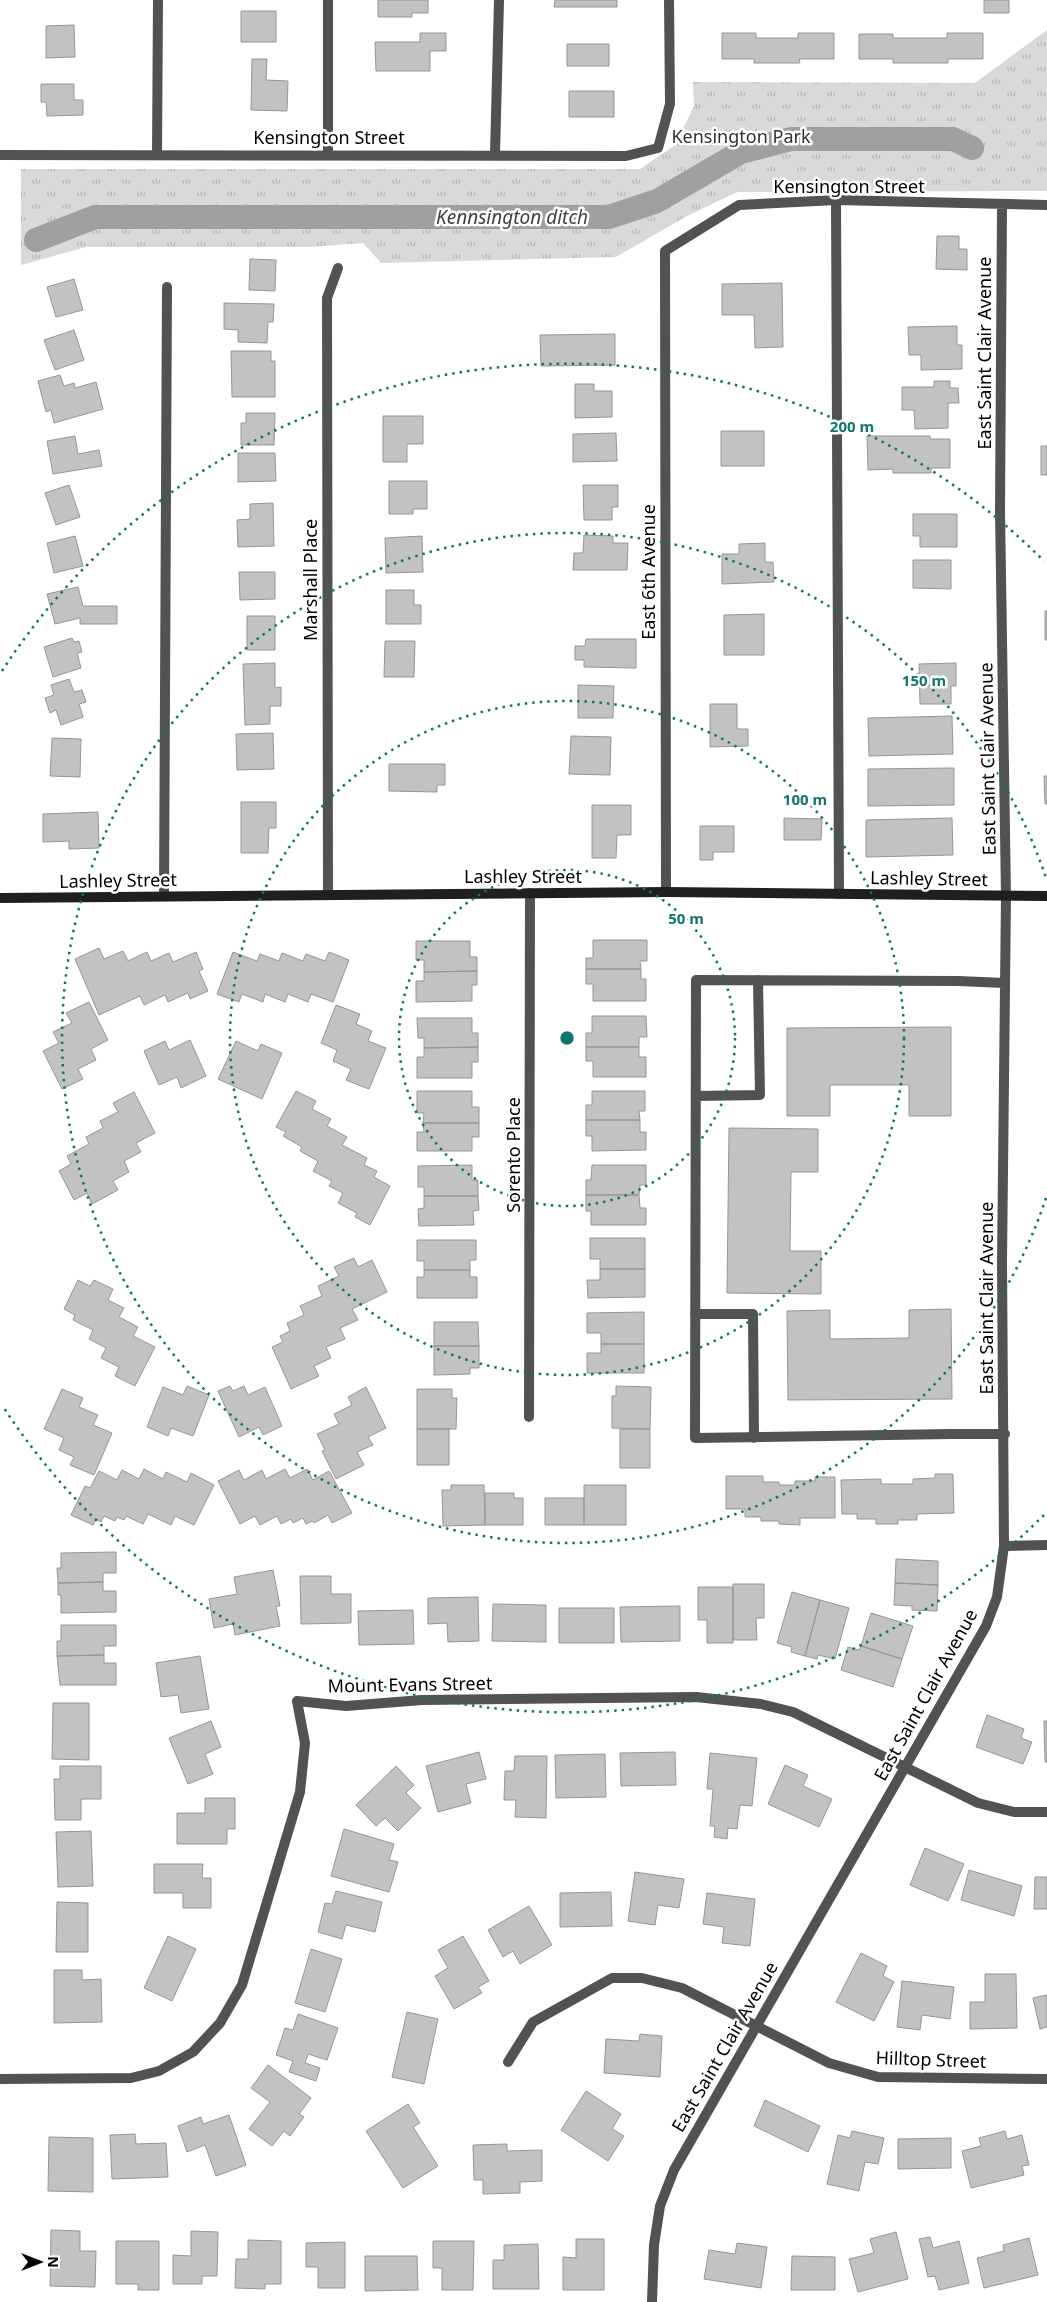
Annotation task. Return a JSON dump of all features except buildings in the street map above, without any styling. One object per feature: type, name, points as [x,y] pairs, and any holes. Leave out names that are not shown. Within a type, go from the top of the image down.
[{"type":"main road","name":"Lashley Street","points":[[0,898],[666,892],[1047,896]]},
{"type":"street","points":[[157,154],[158,0]]},
{"type":"street","points":[[328,0],[328,154]]},
{"type":"street","points":[[495,154],[500,0]]},
{"type":"street","name":"Kensington Street","points":[[0,155],[495,154],[626,156],[658,148],[670,104],[669,0]]},
{"type":"street","points":[[836,200],[839,894]]},
{"type":"street","name":"Kensington Street","points":[[665,251],[739,205],[836,200],[1002,206],[1047,205]]},
{"type":"street","name":"East Saint Clair Avenue","points":[[652,2302],[654,2245],[660,2206],[674,2170],[986,1626],[997,1597],[1004,1546],[1005,1434],[1002,1262],[1006,896],[1000,511],[1002,206]]},
{"type":"street","name":"East 6th Avenue","points":[[665,251],[666,892]]},
{"type":"street","name":"Marshall Place","points":[[328,894],[326,298],[338,268]]},
{"type":"street","points":[[164,896],[167,287]]},
{"type":"street","name":"Sorento Place","points":[[529,1417],[530,893]]},
{"type":"street","points":[[1005,983],[958,981],[696,980],[695,1438],[1005,1434]]},
{"type":"street","points":[[696,1096],[760,1095],[758,980]]},
{"type":"street","points":[[695,1314],[753,1314],[754,1438]]},
{"type":"street","points":[[1004,1546],[1047,1545]]},
{"type":"street","name":"Mount Evans Street","points":[[0,2079],[131,2078],[150,2074],[193,2052],[220,2023],[242,1985],[300,1792],[305,1743],[297,1700],[346,1706],[422,1700],[696,1697],[761,1704],[793,1712],[978,1803],[1014,1812],[1047,1812]]},
{"type":"street","name":"Hilltop Street","points":[[508,2062],[533,2022],[612,1978],[642,1978],[682,1988],[829,2063],[878,2078],[1047,2079]]},
{"type":"green space","name":"Kensington Park","points":[[1047,30],[1047,191],[737,192],[687,216],[616,257],[381,263],[363,243],[310,247],[86,247],[21,265],[21,169],[640,169],[675,145],[694,106],[693,82],[975,83]]},
{"type":"waterway","name":"Kennsington ditch","points":[[36,240],[95,217],[609,217],[657,201],[741,152],[791,139],[953,139],[972,148]]}]
